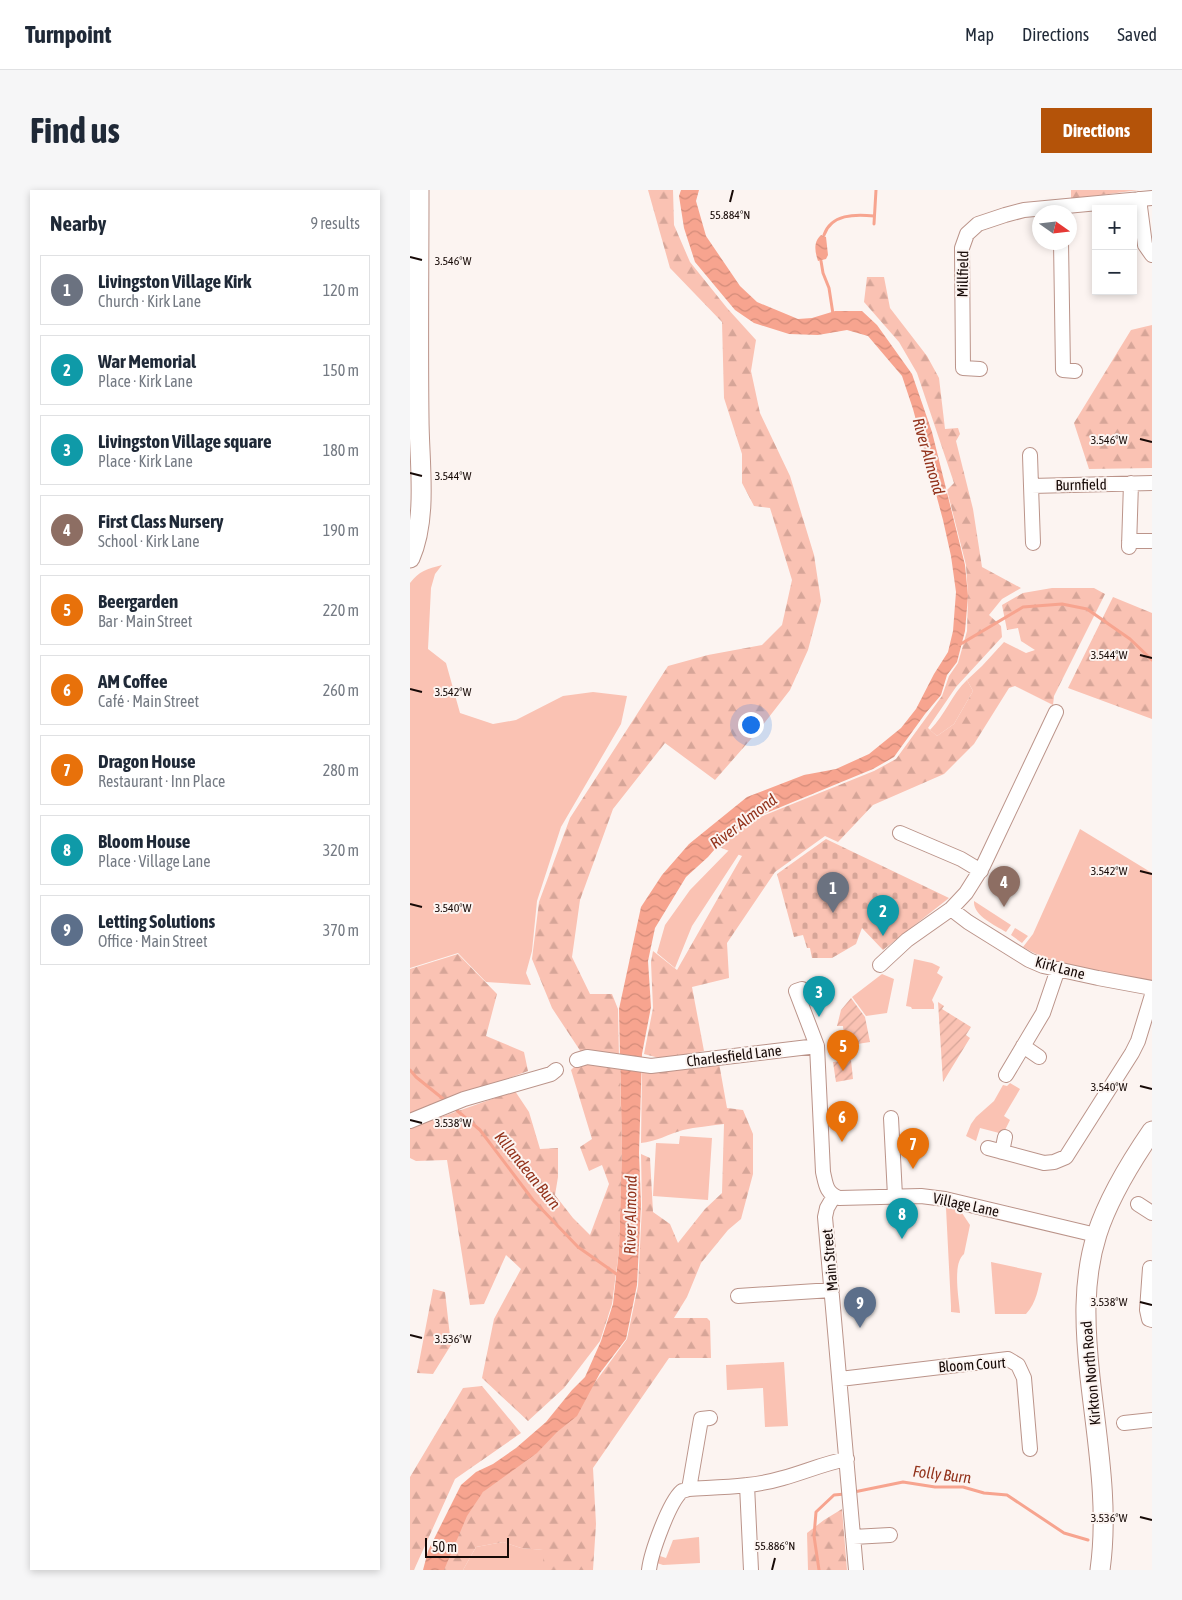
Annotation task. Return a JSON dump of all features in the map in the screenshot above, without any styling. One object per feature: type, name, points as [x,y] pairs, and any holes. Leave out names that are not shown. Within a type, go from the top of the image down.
[{"type":"main road","points":[[410,558],[417,532],[421,497],[419,190]]},
{"type":"main road","name":"Kirkton North Road","points":[[1100,1570],[1103,1512],[1085,1331],[1088,1279],[1096,1235],[1110,1201],[1122,1178],[1152,1131]]},
{"type":"street","name":"Millfield","points":[[1077,208],[1145,199],[1145,245],[1152,255]]},
{"type":"street","name":"Millfield","points":[[980,369],[963,368],[962,248],[967,234],[978,224],[989,219],[1024,210],[1032,210]]},
{"type":"street","points":[[1062,250],[1063,370],[1075,371]]},
{"type":"street","points":[[1030,455],[1033,543]]},
{"type":"street","points":[[1131,483],[1129,544],[1152,541]]},
{"type":"street","name":"Burnfield","points":[[1031,486],[1152,483]]},
{"type":"street","points":[[880,964],[907,940],[951,909],[966,893],[981,871],[1056,712]]},
{"type":"street","points":[[900,833],[961,859],[981,871]]},
{"type":"street","name":"Kirk Lane","points":[[951,909],[968,922],[1029,960],[1058,969],[1152,988]]},
{"type":"street","points":[[1006,1075],[1043,1013],[1058,969]]},
{"type":"street","points":[[802,989],[796,991],[817,1046],[823,1172],[826,1188],[834,1196]]},
{"type":"street","points":[[988,1148],[1044,1163],[1054,1162],[1066,1157],[1132,1053],[1138,1041],[1152,995]]},
{"type":"street","name":"Charlesfield Lane","points":[[577,1060],[587,1057],[651,1066],[817,1046]]},
{"type":"street","points":[[1023,1046],[1039,1057]]},
{"type":"street","points":[[412,1121],[464,1099],[552,1074],[556,1070]]},
{"type":"street","points":[[891,1118],[895,1196]]},
{"type":"street","points":[[1002,1152],[1006,1137]]},
{"type":"street","name":"Village Lane","points":[[834,1196],[846,1198],[921,1196],[957,1201],[1096,1235]]},
{"type":"street","name":"Main Street","points":[[834,1196],[827,1208],[825,1217],[856,1570]]},
{"type":"street","points":[[1138,1204],[1152,1213]]},
{"type":"street","points":[[1150,1268],[1151,1296],[1147,1310],[1149,1319],[1152,1320]]},
{"type":"street","points":[[738,1295],[832,1290]]},
{"type":"street","name":"Bloom Court","points":[[840,1379],[1008,1359],[1018,1365],[1024,1378],[1030,1449]]},
{"type":"street","points":[[690,1489],[701,1419],[710,1418]]},
{"type":"street","points":[[1124,1424],[1145,1418]]},
{"type":"street","points":[[649,1570],[655,1546],[665,1520],[674,1501],[682,1491],[748,1485],[783,1478],[824,1464],[847,1459]]},
{"type":"street","points":[[748,1485],[751,1570]]},
{"type":"street","points":[[854,1537],[890,1535]]},
{"type":"green space","points":[[648,190],[673,190],[674,225],[690,262],[756,340],[751,371],[760,413],[790,476],[814,555],[821,601],[808,650],[790,690],[758,731],[715,780],[665,743],[613,809],[580,900],[572,957],[590,994],[612,994],[618,1009],[619,1058],[598,1051],[581,1052],[552,1008],[532,959],[539,902],[570,818],[668,666],[708,655],[762,645],[782,625],[792,580],[770,508],[754,506],[742,483],[742,454],[724,398],[722,322],[670,268]]},
{"type":"green space","points":[[1071,190],[1139,190],[1071,199]]},
{"type":"green space","points":[[867,277],[884,277],[890,308],[927,356],[939,378],[945,429],[958,428],[960,434],[956,441],[973,509],[982,567],[1021,588],[1002,599],[989,615],[1001,626],[1002,637],[956,687],[928,728],[937,736],[954,724],[973,691],[967,680],[1004,642],[1026,653],[1035,650],[1021,641],[1018,628],[1007,630],[1002,605],[1023,593],[1052,588],[1094,588],[1105,594],[1054,696],[1053,705],[1015,686],[1009,688],[974,744],[944,774],[873,805],[838,842],[825,836],[775,872],[727,943],[729,978],[692,987],[704,1051],[663,1059],[644,1054],[653,1008],[651,962],[653,951],[677,970],[742,856],[719,847],[748,822],[874,771],[896,759],[942,696],[949,676],[958,663],[967,631],[968,596],[966,565],[947,490],[954,483],[917,373],[899,342],[864,302]]},
{"type":"green space","points":[[1152,325],[1152,468],[1089,469],[1074,423],[1131,330]]},
{"type":"green space","points":[[442,565],[435,574],[431,588],[428,649],[446,663],[460,713],[493,724],[516,720],[563,696],[593,692],[627,696],[621,724],[561,827],[537,901],[532,951],[526,973],[531,985],[486,982],[458,953],[410,968],[410,583],[424,571]]},
{"type":"green space","points":[[1113,597],[1152,613],[1152,719],[1068,688]]},
{"type":"green space","points":[[967,680],[973,691],[954,724],[937,736],[930,730]]},
{"type":"green space","points":[[1080,829],[1152,873],[1152,984],[1069,966],[1038,955],[1023,947],[1033,934]]},
{"type":"green space","points":[[826,839],[949,898],[883,950],[862,928],[856,944],[832,958],[812,958],[810,948],[807,948],[803,935],[794,937],[777,874]]},
{"type":"green space","points":[[732,847],[741,851],[692,926],[675,968],[657,953],[665,925],[690,890]]},
{"type":"green space","points":[[974,901],[1011,925],[1006,932],[981,916],[977,911]]},
{"type":"green space","points":[[1015,928],[1028,936],[1022,943],[1011,935]]},
{"type":"green space","points":[[458,954],[497,994],[486,1036],[524,1052],[528,1071],[410,1115],[410,969]]},
{"type":"green space","points":[[914,959],[940,967],[937,973],[943,977],[932,1000],[934,1009],[912,1009],[906,1006]]},
{"type":"green space","points":[[882,974],[894,979],[887,1013],[866,1016],[852,997]]},
{"type":"green space","points":[[851,998],[865,1017],[870,1042],[845,1046],[843,1026],[837,1026],[841,1010]]},
{"type":"green space","points":[[938,1002],[944,1006],[942,1009],[971,1027],[966,1035],[970,1038],[943,1082]]},
{"type":"green space","points":[[851,1060],[853,1079],[836,1082],[833,1062]]},
{"type":"green space","points":[[579,1062],[620,1067],[622,1151],[619,1250],[612,1304],[600,1341],[564,1388],[528,1421],[482,1378],[494,1319],[521,1269],[506,1255],[484,1304],[470,1305],[447,1160],[416,1161],[410,1158],[410,1125],[424,1123],[515,1091],[529,1112],[540,1149],[558,1148],[558,1177],[555,1195],[573,1218],[590,1235],[609,1184],[602,1165],[589,1171],[580,1147],[592,1139],[571,1070]]},
{"type":"green space","points":[[719,1063],[727,1108],[743,1110],[753,1134],[753,1174],[741,1219],[728,1230],[701,1263],[687,1297],[674,1318],[707,1318],[710,1321],[711,1358],[669,1358],[593,1468],[596,1524],[593,1570],[543,1570],[543,1550],[521,1548],[503,1542],[476,1547],[463,1570],[440,1570],[463,1513],[529,1443],[582,1400],[627,1339],[638,1286],[642,1206],[641,1154],[650,1158],[653,1212],[670,1224],[678,1243],[705,1209],[722,1193],[724,1124],[683,1130],[657,1140],[641,1143],[642,1072]]},
{"type":"green space","points":[[1010,1083],[1020,1089],[1004,1116],[1010,1120],[1003,1134],[980,1128],[976,1141],[966,1136],[976,1117],[994,1101],[1003,1085],[1007,1086]]},
{"type":"green space","points":[[680,1136],[712,1138],[708,1200],[653,1196],[656,1143],[679,1144]]},
{"type":"green space","points":[[946,1208],[960,1210],[970,1225],[964,1254],[960,1259],[957,1273],[960,1313],[951,1312]]},
{"type":"green space","points":[[991,1262],[1042,1273],[1035,1300],[1026,1314],[995,1314]]},
{"type":"green space","points":[[433,1289],[445,1292],[451,1345],[433,1374],[417,1373]]},
{"type":"green space","points":[[784,1362],[788,1426],[765,1427],[763,1388],[727,1390],[726,1365]]},
{"type":"green space","points":[[482,1386],[521,1433],[455,1479],[414,1570],[410,1570],[410,1477],[463,1388]]},
{"type":"green space","points":[[842,1509],[847,1570],[808,1570],[807,1533]]},
{"type":"green space","points":[[699,1537],[700,1563],[663,1565],[657,1563],[660,1556],[666,1558],[673,1540]]},
{"type":"green space","points":[[503,1542],[521,1548],[544,1550],[543,1570],[463,1570],[476,1547]]},
{"type":"water","name":"River Almond","points":[[681,190],[699,190],[696,201],[706,236],[740,286],[757,302],[798,319],[812,318],[835,311],[862,311],[877,325],[912,374],[932,432],[965,565],[968,596],[965,631],[957,662],[947,675],[941,695],[894,757],[873,769],[747,821],[721,842],[686,877],[655,928],[648,961],[651,1007],[642,1054],[639,1153],[641,1205],[637,1285],[626,1339],[600,1373],[577,1416],[557,1432],[537,1453],[483,1492],[467,1516],[444,1570],[423,1570],[428,1551],[461,1485],[476,1472],[493,1464],[516,1448],[546,1422],[585,1377],[601,1341],[613,1304],[619,1250],[622,1150],[619,1009],[641,907],[662,875],[689,844],[747,797],[804,775],[836,769],[869,754],[901,728],[916,709],[948,652],[953,631],[956,592],[951,556],[913,409],[902,376],[868,336],[847,330],[818,335],[789,334],[754,323],[735,310],[695,262],[684,228],[679,196]]},
{"type":"water","points":[[821,235],[826,237],[828,255],[826,259],[818,261],[816,244]]},
{"type":"waterway","points":[[874,224],[876,190]]},
{"type":"waterway","points":[[824,235],[827,228],[838,219],[859,215],[874,216]]},
{"type":"waterway","points":[[821,261],[829,288],[833,314]]},
{"type":"waterway","points":[[959,645],[1023,607],[1062,604],[1087,609],[1130,639],[1152,660]]},
{"type":"waterway","name":"Killandean Burn","points":[[410,1070],[447,1102]]},
{"type":"waterway","name":"Killandean Burn","points":[[454,1108],[480,1130],[533,1200],[578,1247],[618,1275]]},
{"type":"waterway","name":"Folly Burn","points":[[854,1492],[903,1482],[935,1487],[963,1487],[984,1493],[1007,1495],[1064,1533],[1088,1540]]},
{"type":"waterway","name":"Folly Burn","points":[[819,1570],[814,1536],[816,1512],[834,1495],[845,1494]]},
{"type":"place","name":"First Class Nursery","points":[[1004,907]]},
{"type":"place","name":"Livingston Village Kirk","points":[[833,913]]},
{"type":"place","name":"War Memorial","points":[[883,936]]},
{"type":"place","name":"Livingston Village square","points":[[819,1017]]},
{"type":"place","name":"Beergarden","points":[[843,1071]]},
{"type":"place","name":"AM Coffee","points":[[842,1142]]},
{"type":"place","name":"Dragon House","points":[[913,1169]]},
{"type":"place","name":"Bloom House","points":[[902,1239]]},
{"type":"place","name":"Letting Solutions","points":[[860,1328]]}]
